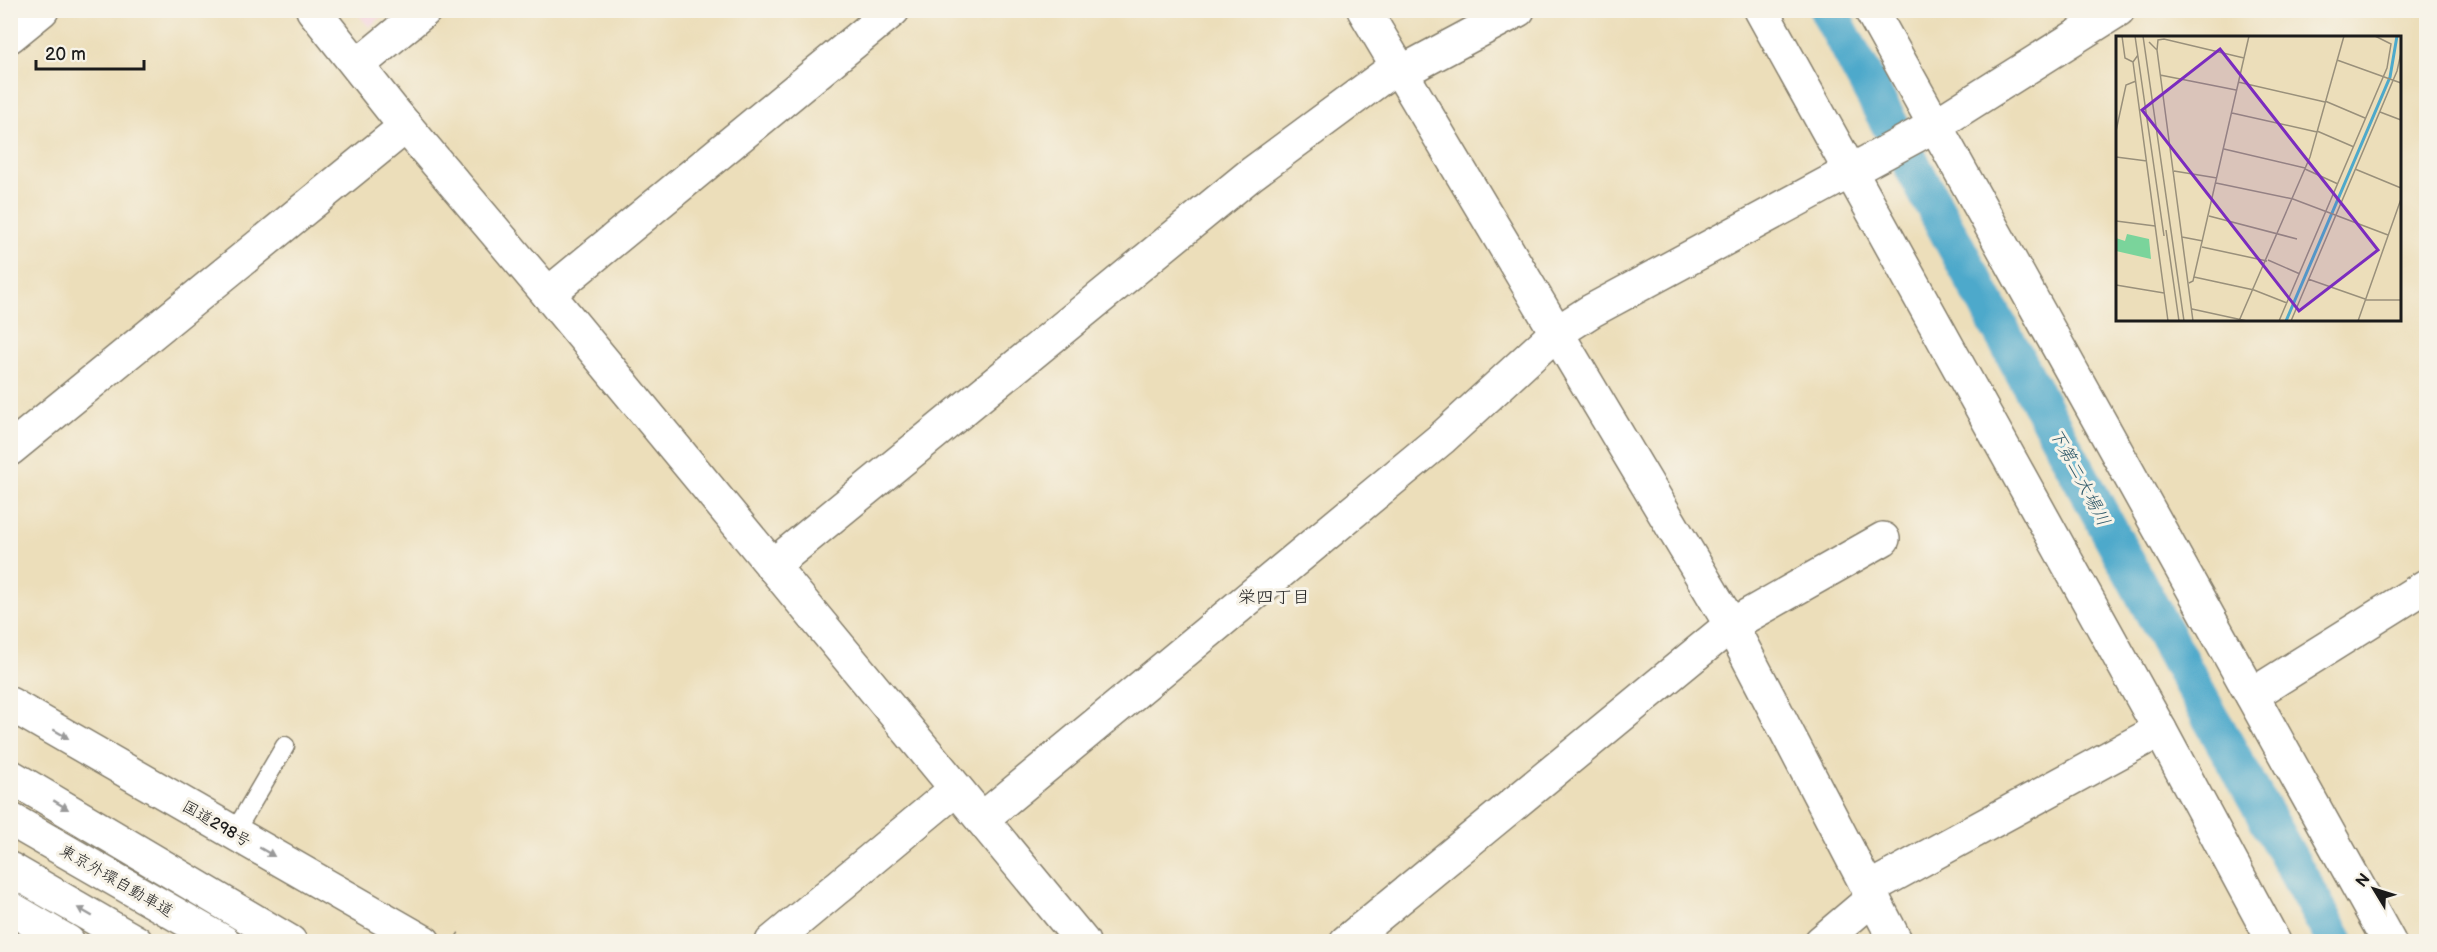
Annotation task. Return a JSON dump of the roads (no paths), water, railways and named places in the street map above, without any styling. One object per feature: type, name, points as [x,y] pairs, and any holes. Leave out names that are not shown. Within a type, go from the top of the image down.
[{"type":"main road","points":[[10,36],[42,10]]},
{"type":"main road","points":[[314,10],[406,126],[548,294],[1083,942]]},
{"type":"main road","points":[[358,65],[425,10]]},
{"type":"main road","points":[[548,294],[893,10]]},
{"type":"main road","points":[[1364,10],[1555,334],[1731,625],[1896,942]]},
{"type":"main road","points":[[772,566],[1250,176],[1398,70],[1518,10]]},
{"type":"main road","points":[[1761,10],[2160,730],[2274,942]]},
{"type":"main road","points":[[1871,10],[2389,942]]},
{"type":"main road","points":[[982,819],[1441,439],[1555,334],[1591,311],[1934,126],[2118,10]]},
{"type":"main road","points":[[10,449],[406,126]]},
{"type":"main road","points":[[1346,942],[1731,625],[1883,539]]},
{"type":"main road","points":[[2253,695],[2427,586]]},
{"type":"main road","name":"国道298号","points":[[10,705],[424,942]]},
{"type":"main road","points":[[1821,942],[1871,893],[2160,730]]},
{"type":"main road","points":[[10,776],[290,942]]},
{"type":"main road","points":[[772,942],[956,789]]},
{"type":"main road","name":"東京外環自動車道","points":[[10,819],[224,942]]},
{"type":"main road","points":[[10,869],[136,942]]},
{"type":"main road","points":[[10,908],[68,942]]},
{"type":"lane","points":[[234,833],[285,746]]},
{"type":"waterway","name":"下第二大場川","points":[[1828,10],[2204,706],[2336,942]]},
{"type":"district","name":"栄四丁目","points":[[1274,597]]}]
